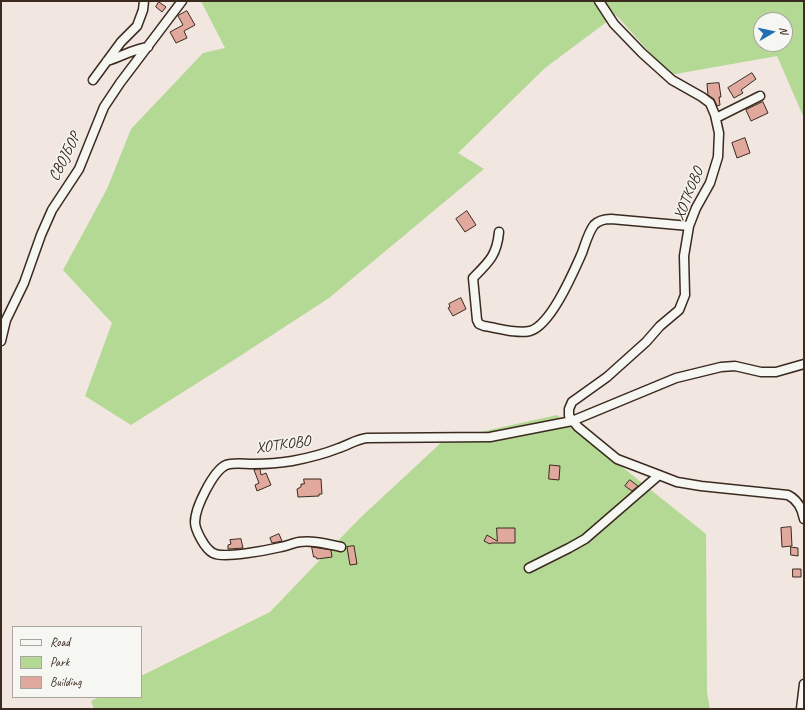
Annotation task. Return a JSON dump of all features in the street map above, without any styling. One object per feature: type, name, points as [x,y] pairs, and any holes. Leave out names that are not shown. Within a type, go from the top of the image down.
[{"type":"street","points":[[93,80],[121,42],[137,26],[143,10],[144,1]]},
{"type":"street","name":"СВОЈБОР","points":[[1,341],[6,320],[24,282],[52,210],[79,169],[104,107],[120,83],[182,1]]},
{"type":"street","name":"ХОТКОВО","points":[[572,421],[569,416],[568,408],[572,402],[607,377],[646,342],[660,326],[679,310],[685,295],[684,256],[689,226],[696,208],[710,183],[718,157],[719,133],[716,118],[710,103],[672,80],[642,53],[614,24],[599,1]]},
{"type":"street","points":[[107,61],[137,48],[148,47]]},
{"type":"street","points":[[716,118],[760,96]]},
{"type":"street","points":[[499,232],[498,245],[494,253],[473,278],[477,320],[480,325],[524,332],[539,326],[547,319],[572,278],[591,231],[598,222],[611,219],[689,226]]},
{"type":"street","name":"ХОТКОВО","points":[[341,547],[319,542],[299,542],[281,547],[232,555],[219,555],[212,553],[198,532],[195,522],[197,512],[200,502],[216,472],[228,464],[291,461],[334,450],[352,443],[359,438],[490,437],[572,421],[676,378],[721,367],[735,366],[761,372],[776,372],[804,364]]},
{"type":"street","points":[[572,421],[617,458],[677,482],[788,495],[794,498],[799,504],[804,519]]},
{"type":"street","points":[[529,568],[585,539],[659,475]]},
{"type":"street","points":[[801,709],[804,684]]},
{"type":"green space","points":[[201,1],[804,1],[804,118],[777,56],[670,75],[616,15],[545,68],[458,153],[484,169],[329,298],[131,425],[85,396],[112,323],[63,270],[107,189],[131,129],[203,53],[225,48]]},
{"type":"green space","points":[[557,415],[706,534],[707,693],[710,709],[94,709],[91,701],[97,698],[142,698],[142,676],[270,612],[359,519],[444,440]]},
{"type":"building","points":[[159,2],[166,7],[162,12],[156,7]]},
{"type":"building","points":[[187,11],[195,25],[184,31],[187,38],[176,43],[170,32],[183,25],[178,16]]},
{"type":"building","points":[[752,73],[756,79],[741,90],[743,93],[734,98],[728,88]]},
{"type":"building","points":[[719,83],[721,97],[719,97],[720,105],[717,106],[714,99],[708,95],[707,84]]},
{"type":"building","points":[[763,102],[768,113],[751,121],[746,110]]},
{"type":"building","points":[[745,138],[750,153],[737,158],[732,143]]},
{"type":"building","points":[[467,211],[476,225],[465,232],[456,219]]},
{"type":"building","points":[[461,298],[466,309],[453,316],[448,308],[450,307],[449,304]]},
{"type":"building","points":[[550,465],[560,466],[559,480],[549,479]]},
{"type":"building","points":[[260,469],[261,475],[266,473],[271,485],[257,491],[255,485],[259,483],[254,470]]},
{"type":"building","points":[[304,479],[321,479],[322,494],[319,494],[319,496],[298,497],[297,489],[301,487],[301,484],[304,484]]},
{"type":"building","points":[[630,480],[638,486],[632,491],[625,486]]},
{"type":"building","points":[[791,527],[792,546],[782,547],[781,528]]},
{"type":"building","points":[[497,528],[515,528],[515,543],[490,544],[484,541],[487,535],[497,541]]},
{"type":"building","points":[[279,534],[282,541],[272,543],[270,538]]},
{"type":"building","points":[[241,539],[243,548],[228,549],[228,545],[231,544],[230,540]]},
{"type":"building","points":[[354,546],[357,564],[350,565],[347,547]]},
{"type":"building","points":[[312,547],[331,550],[332,557],[317,559],[314,557]]},
{"type":"building","points":[[791,547],[798,548],[798,556],[791,555]]},
{"type":"building","points":[[793,569],[801,569],[801,577],[793,577]]}]
